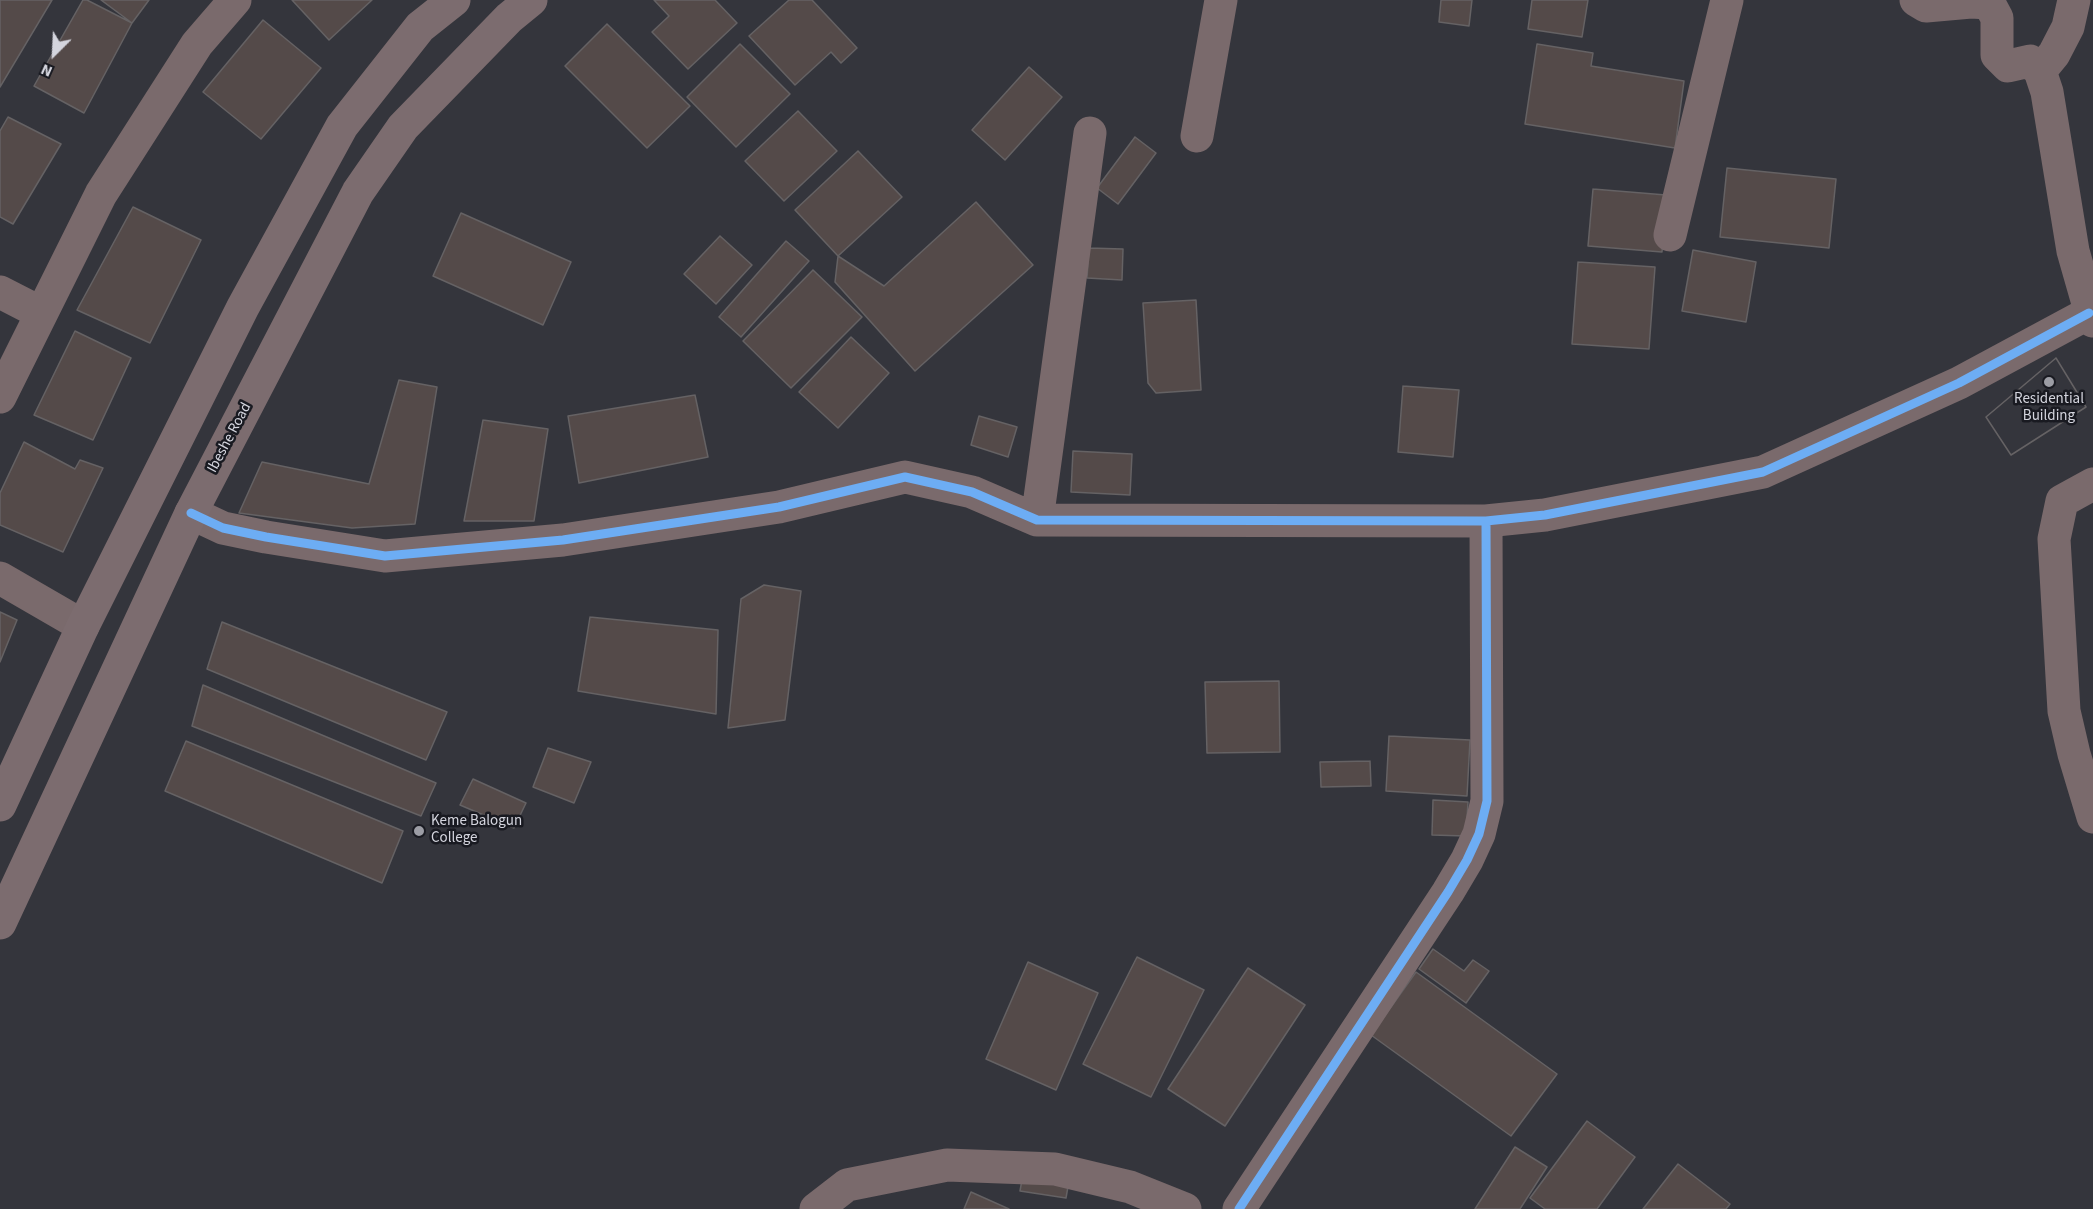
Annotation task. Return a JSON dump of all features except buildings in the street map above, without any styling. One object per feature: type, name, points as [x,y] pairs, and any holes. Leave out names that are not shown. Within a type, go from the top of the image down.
[{"type":"main road","points":[[0,805],[83,626],[243,307],[342,126],[420,27],[454,0]]},
{"type":"main road","name":"Ibeshe Road","points":[[0,923],[191,513],[358,192],[403,127],[509,18],[531,0]]},
{"type":"street","points":[[0,397],[101,194],[197,44],[236,0]]},
{"type":"street","points":[[1197,136],[1221,0]]},
{"type":"street","points":[[1670,235],[1727,0]]},
{"type":"street","points":[[191,513],[223,528],[385,556],[563,540],[779,507],[905,477],[972,492],[1037,520],[1486,521],[1545,516],[1763,472],[1959,383],[2091,317],[2073,251],[2080,210],[2040,71],[2030,62],[2008,66],[1997,55],[1997,18],[1989,3],[1971,2],[1926,6],[1916,0]]},
{"type":"street","points":[[2040,71],[2054,54],[2068,27],[2074,0]]},
{"type":"street","points":[[1037,520],[1090,133]]},
{"type":"street","points":[[0,292],[41,313]]},
{"type":"street","points":[[2093,484],[2062,501],[2054,539],[2064,711],[2093,817]]},
{"type":"street","points":[[1239,1209],[1448,892],[1479,834],[1487,801],[1486,521]]},
{"type":"street","points":[[0,578],[83,626]]},
{"type":"street","points":[[2064,711],[2093,743]]},
{"type":"street","points":[[816,1209],[847,1185],[947,1164],[1055,1169],[1126,1198],[1185,1209]]},
{"type":"cycle path","points":[[191,513],[223,528],[385,556],[563,540],[779,507],[905,477],[972,492],[1037,520],[1486,521],[1545,515],[1763,472],[1959,383],[2089,313]]},
{"type":"cycle path","points":[[1239,1209],[1448,892],[1479,834],[1487,801],[1486,521]]},
{"type":"place","name":"Residential Building","points":[[2049,382]]},
{"type":"place","name":"Keme Balogun College","points":[[419,831]]}]
